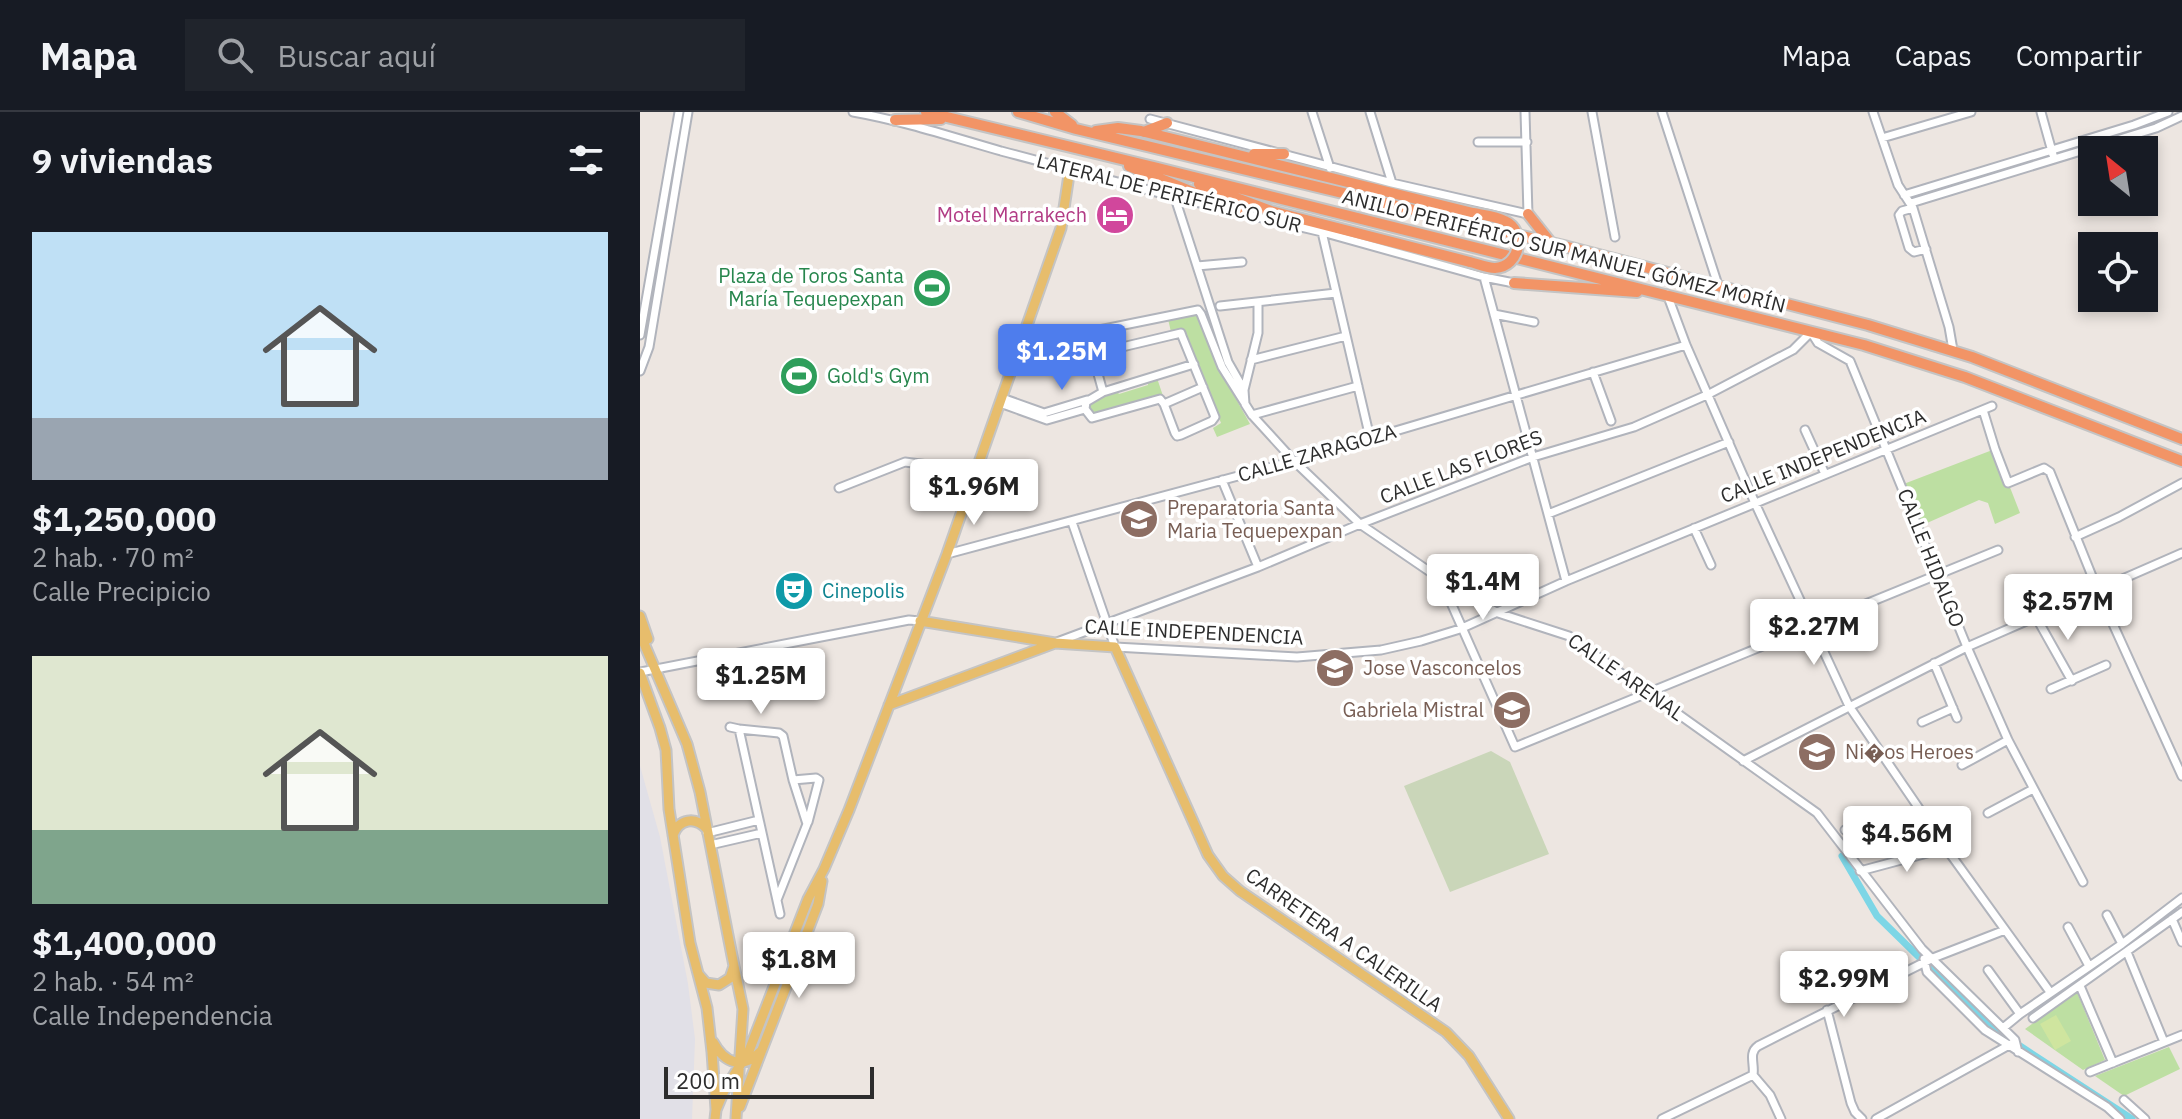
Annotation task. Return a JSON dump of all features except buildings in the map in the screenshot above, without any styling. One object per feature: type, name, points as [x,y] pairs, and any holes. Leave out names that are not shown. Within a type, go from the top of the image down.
[{"type":"highway","name":"ANILLO PERIFÉRICO SUR MANUEL GÓMEZ MORÍN","points":[[926,112],[1864,345],[1965,377],[2182,461]]},
{"type":"highway","name":"ANILLO PERIFÉRICO SUR MANUEL GÓMEZ MORÍN","points":[[1018,112],[1076,129],[1791,304],[1953,350],[2182,439]]},
{"type":"highway","points":[[1055,112],[1076,129]]},
{"type":"highway","points":[[895,120],[956,119]]},
{"type":"highway","points":[[1144,132],[1167,123]]},
{"type":"highway","points":[[1090,132],[1118,128],[1144,132],[1473,213],[1508,223],[1516,232],[1519,245],[1515,257],[1501,267],[1493,268],[1271,211],[1158,168]]},
{"type":"highway","points":[[1098,153],[1241,212]]},
{"type":"highway","points":[[1235,155],[1284,154]]},
{"type":"highway","points":[[1528,214],[1551,243]]},
{"type":"highway","points":[[1514,283],[1667,294]]},
{"type":"main road","points":[[715,1115],[765,1013],[947,554],[1061,228],[1070,168]]},
{"type":"main road","points":[[640,616],[651,658]]},
{"type":"main road","name":"CALLE INDEPENDENCIA","points":[[920,621],[1055,643],[1115,647]]},
{"type":"main road","points":[[640,634],[687,744],[743,1009],[736,1119]]},
{"type":"main road","name":"CALLE LAS FLORES","points":[[889,705],[1055,643]]},
{"type":"main road","name":"CARRETERA A CALERILLA","points":[[1115,647],[1208,855],[1223,876],[1240,891],[1446,1032],[1469,1056],[1509,1119]]},
{"type":"main road","points":[[640,672],[666,750],[669,809],[690,943],[707,1008],[715,1115]]},
{"type":"main road","points":[[673,835],[678,825],[689,820],[697,821],[707,831]]},
{"type":"main road","points":[[736,1119],[818,904],[824,869]]},
{"type":"main road","points":[[698,972],[706,983],[719,985],[730,978],[734,966]]},
{"type":"main road","points":[[743,1009],[751,1016],[765,1013]]},
{"type":"main road","points":[[710,1035],[722,1055],[741,1063],[754,1058],[764,1046]]},
{"type":"street","points":[[640,335],[679,112]]},
{"type":"street","points":[[640,371],[649,347],[688,112]]},
{"type":"street","name":"LATERAL DE PERIFÉRICO SUR","points":[[853,112],[895,120],[1175,198],[1322,232],[1514,283]]},
{"type":"street","points":[[1312,112],[1330,168]]},
{"type":"street","points":[[1370,112],[1392,183]]},
{"type":"street","points":[[1150,119],[1330,168],[1528,214],[1525,112]]},
{"type":"street","points":[[1592,112],[1615,237]]},
{"type":"street","points":[[1662,112],[1718,285]]},
{"type":"street","points":[[1873,112],[1898,185],[1912,206],[1949,327],[1953,350]]},
{"type":"street","points":[[1882,138],[1971,112]]},
{"type":"street","points":[[2041,112],[2054,161]]},
{"type":"street","points":[[1904,195],[2168,112]]},
{"type":"street","points":[[1926,249],[1914,252],[1909,248],[1899,215],[1902,211],[2156,128],[2182,116]]},
{"type":"street","points":[[1478,142],[1527,142]]},
{"type":"street","name":"CALLE ARENAL","points":[[1175,198],[1228,362],[1244,390],[1245,404],[1294,461],[1360,524],[1439,578],[1498,613],[1569,636],[1817,813],[1985,1030],[2012,1043]]},
{"type":"street","points":[[1322,232],[1370,438]]},
{"type":"street","points":[[1197,266],[1242,262]]},
{"type":"street","points":[[1484,277],[1566,581]]},
{"type":"street","points":[[1220,306],[1336,293]]},
{"type":"street","points":[[1667,294],[1755,503],[1849,706],[2050,992]]},
{"type":"street","points":[[1244,390],[1258,333],[1258,302]]},
{"type":"street","points":[[1020,346],[1198,310],[1222,367],[1245,404]]},
{"type":"street","points":[[1494,314],[1534,322]]},
{"type":"street","name":"CALLE LAS FLORES","points":[[1055,643],[1258,567],[1533,457],[1634,427],[1709,394],[1793,350],[1811,332]]},
{"type":"street","name":"CALLE HIDALGO","points":[[1811,332],[1818,343],[1850,361],[2008,740],[2083,882]]},
{"type":"street","points":[[1086,405],[1090,417],[1095,419],[1158,399],[1164,404],[1177,436],[1215,419],[1179,333],[1094,355],[1103,392]]},
{"type":"street","points":[[1251,360],[1346,336]]},
{"type":"street","name":"CALLE ZARAGOZA","points":[[947,554],[1294,461],[1686,345]]},
{"type":"street","points":[[1001,401],[1047,420],[1086,405],[1103,392],[1194,364]]},
{"type":"street","points":[[1593,372],[1611,421]]},
{"type":"street","points":[[1252,415],[1358,386]]},
{"type":"street","points":[[1164,404],[1203,387]]},
{"type":"street","points":[[1001,401],[1044,413],[1086,405]]},
{"type":"street","name":"CALLE INDEPENDENCIA","points":[[1115,647],[1297,657],[1381,650],[1460,629],[1566,581],[1992,406]]},
{"type":"street","points":[[1983,410],[2008,483],[2046,469],[2050,472],[2098,591],[2182,776]]},
{"type":"street","points":[[1805,430],[1825,474]]},
{"type":"street","points":[[1548,514],[1729,442]]},
{"type":"street","points":[[839,488],[905,462],[951,468],[975,477]]},
{"type":"street","points":[[1222,480],[1258,567]]},
{"type":"street","points":[[2075,537],[2182,483]]},
{"type":"street","points":[[1072,522],[1115,647]]},
{"type":"street","points":[[1694,528],[1711,565]]},
{"type":"street","points":[[1439,578],[1515,747],[1998,550]]},
{"type":"street","points":[[1743,761],[1967,647],[2182,553]]},
{"type":"street","points":[[2036,617],[2072,681]]},
{"type":"street","name":"CALLE INDEPENDENCIA","points":[[640,672],[909,620],[920,621]]},
{"type":"street","points":[[1934,663],[1957,718]]},
{"type":"street","points":[[2051,689],[2106,665]]},
{"type":"street","points":[[1922,722],[1953,708]]},
{"type":"street","points":[[730,727],[782,734],[807,824]]},
{"type":"street","points":[[739,729],[780,914]]},
{"type":"street","points":[[1962,765],[2008,740]]},
{"type":"street","points":[[777,900],[813,808],[819,780],[793,780]]},
{"type":"street","points":[[1988,813],[2033,789]]},
{"type":"street","points":[[813,808],[823,813]]},
{"type":"street","points":[[1845,830],[1922,814]]},
{"type":"street","points":[[707,831],[759,820]]},
{"type":"street","points":[[710,845],[762,833]]},
{"type":"street","points":[[1860,871],[1946,848]]},
{"type":"street","points":[[770,868],[775,871],[789,869]]},
{"type":"street","points":[[2003,1028],[2182,898]]},
{"type":"street","points":[[2033,1018],[2182,912]]},
{"type":"street","points":[[2107,915],[2122,944]]},
{"type":"street","points":[[2172,919],[2182,942]]},
{"type":"street","points":[[2068,927],[2089,966]]},
{"type":"street","points":[[1781,1119],[1770,1095],[1753,1075],[1754,1049],[1929,960],[2005,930]]},
{"type":"street","points":[[2127,952],[2164,1042]]},
{"type":"street","name":"CALLE ARENAL","points":[[1929,960],[1927,972],[2003,1028],[2012,1043]]},
{"type":"street","points":[[1988,970],[2020,1014]]},
{"type":"street","points":[[2080,986],[2113,1063]]},
{"type":"street","points":[[1827,1010],[1851,1103],[1862,1119]]},
{"type":"street","points":[[2090,1072],[2182,1035]]},
{"type":"street","points":[[1876,1119],[2012,1043],[2018,1052],[2107,1107],[2120,1119]]},
{"type":"street","points":[[1662,1119],[1753,1075]]},
{"type":"street","points":[[2124,1100],[2145,1119]]},
{"type":"shaded area","points":[[640,766],[660,837],[688,984],[695,1039],[692,1119],[640,1119]]},
{"type":"green space","name":"Plaza de Toros Santa María Tequepexpan","points":[[932,270],[945,275],[950,288],[945,301],[932,306],[919,301],[914,288],[919,275]]},
{"type":"green space","points":[[1196,314],[1221,372],[1250,424],[1217,437],[1213,428],[1221,423],[1183,329],[1171,332],[1168,319]]},
{"type":"green space","points":[[1157,378],[1163,396],[1095,417],[1091,415],[1088,407],[1102,398],[1117,391],[1119,394],[1148,385],[1148,381]]},
{"type":"green space","points":[[1995,449],[2020,513],[1995,524],[1988,503],[1979,500],[1918,527],[1901,485]]},
{"type":"green space","points":[[1491,751],[1510,762],[1549,854],[1450,892],[1404,786]]},
{"type":"green space","points":[[2077,992],[2105,1060],[2083,1070],[2025,1029]]},
{"type":"green space","points":[[2056,1015],[2071,1041],[2055,1050],[2040,1024]]},
{"type":"green space","points":[[2169,1047],[2180,1069],[2124,1096],[2095,1076]]},
{"type":"waterway","points":[[1842,856],[1877,916],[1920,958]]},
{"type":"waterway","points":[[1929,966],[1996,1030],[2012,1041]]},
{"type":"waterway","points":[[2020,1046],[2132,1119]]},
{"type":"place","name":"Motel Marrakech","points":[[1115,215]]},
{"type":"place","name":"Plaza de Toros Santa María Tequepexpan","points":[[932,288]]},
{"type":"place","name":"Gold's Gym","points":[[799,376]]},
{"type":"place","name":"Preparatoria Santa Maria Tequepexpan","points":[[1139,519]]},
{"type":"place","name":"Cinepolis","points":[[794,591]]},
{"type":"place","name":"Jose Vasconcelos","points":[[1335,668]]},
{"type":"place","name":"Gabriela Mistral","points":[[1512,710]]},
{"type":"place","name":"Ni�os Heroes","points":[[1817,752]]}]
